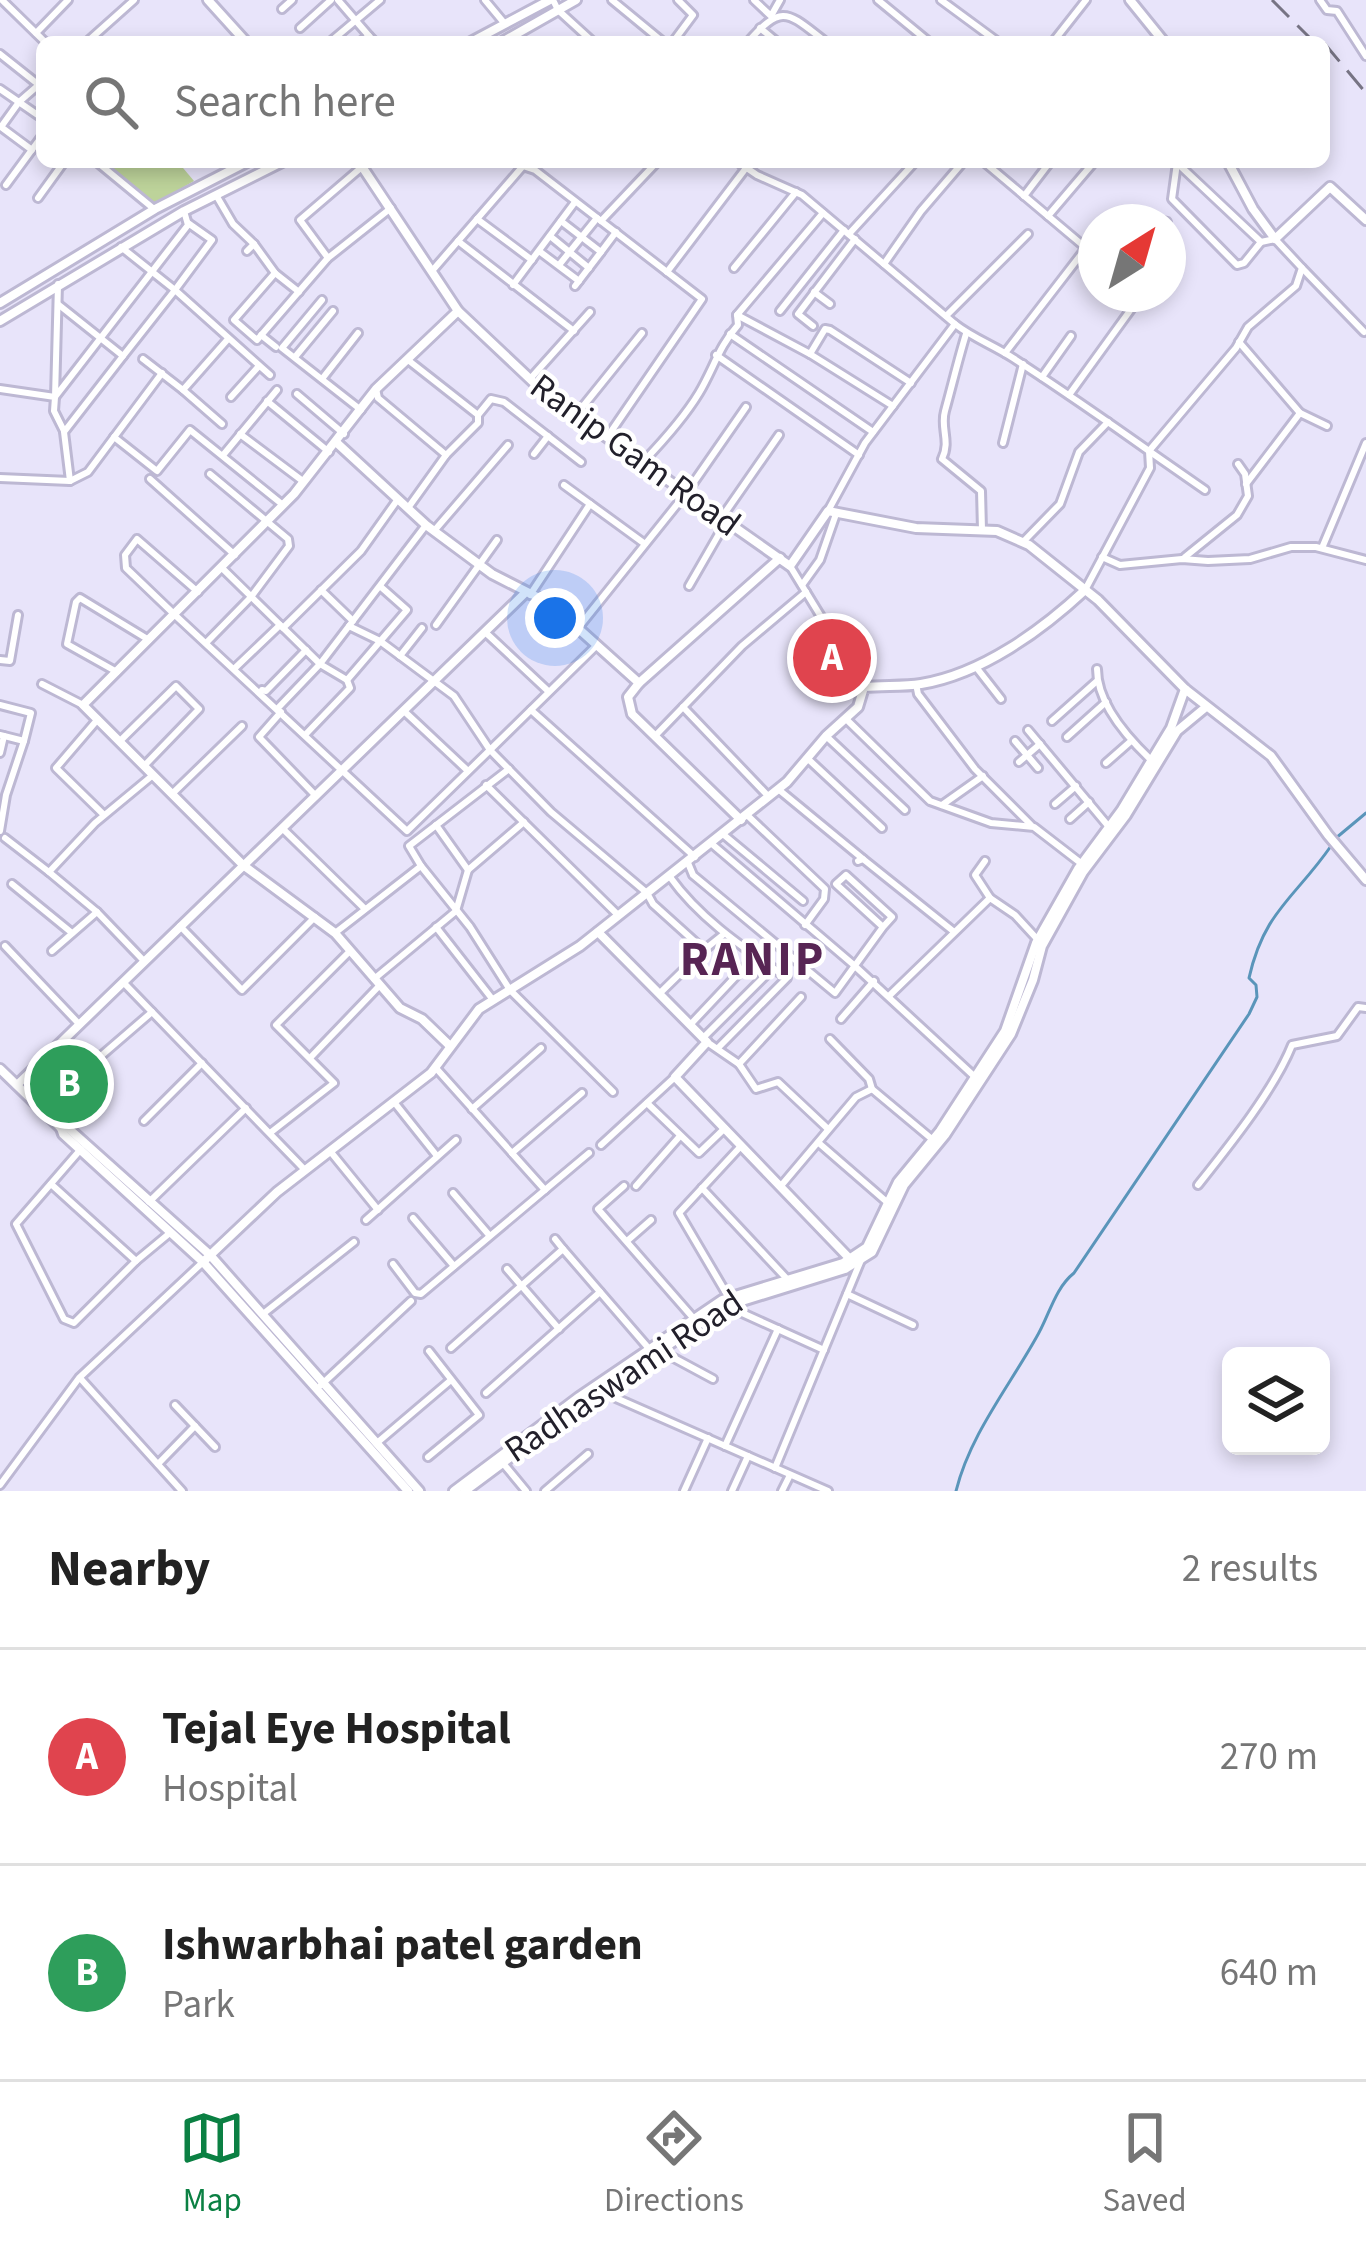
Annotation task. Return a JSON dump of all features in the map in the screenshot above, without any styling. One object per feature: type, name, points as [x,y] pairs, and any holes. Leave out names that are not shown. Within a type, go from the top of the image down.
[{"type":"street","points":[[2,0],[39,36]]},
{"type":"street","points":[[36,33],[68,0]]},
{"type":"street","points":[[97,36],[134,0]]},
{"type":"street","points":[[208,0],[241,36]]},
{"type":"street","points":[[282,9],[292,0]]},
{"type":"street","points":[[300,28],[337,0],[370,36]]},
{"type":"street","points":[[338,36],[380,0]]},
{"type":"street","points":[[484,0],[505,24]]},
{"type":"street","points":[[482,36],[551,0],[586,36]]},
{"type":"street","points":[[512,36],[576,0]]},
{"type":"street","points":[[612,0],[656,36]]},
{"type":"street","points":[[677,36],[693,15],[678,0]]},
{"type":"street","points":[[754,0],[771,16],[789,14],[818,36]]},
{"type":"street","points":[[753,36],[780,0]]},
{"type":"street","points":[[878,0],[922,36]]},
{"type":"street","points":[[941,0],[988,36]]},
{"type":"street","points":[[1060,36],[1086,0]]},
{"type":"street","points":[[1130,0],[1159,36]]},
{"type":"street","points":[[1320,0],[1327,10],[1337,11],[1366,56]]},
{"type":"street","points":[[760,28],[770,36]]},
{"type":"street","points":[[0,54],[36,80]]},
{"type":"street","points":[[32,150],[1,128],[36,87]]},
{"type":"street","points":[[0,89],[36,114]]},
{"type":"street","points":[[6,185],[36,144]]},
{"type":"street","points":[[38,198],[60,168]]},
{"type":"street","points":[[104,168],[154,209]]},
{"type":"street","points":[[0,303],[154,209],[236,168]]},
{"type":"street","points":[[0,321],[184,211],[270,168]]},
{"type":"street","points":[[328,258],[300,220],[357,168]]},
{"type":"street","name":"Ranip Gam Road","points":[[364,168],[458,311],[530,379],[790,566]]},
{"type":"street","points":[[432,271],[521,168]]},
{"type":"street","points":[[529,168],[703,299],[608,436]]},
{"type":"street","points":[[559,265],[651,168]]},
{"type":"street","points":[[667,272],[740,168]]},
{"type":"street","points":[[748,168],[796,192],[966,333],[1069,394],[1205,490]]},
{"type":"street","points":[[780,311],[910,168]]},
{"type":"street","points":[[884,264],[958,168]]},
{"type":"street","points":[[991,168],[1078,241]]},
{"type":"street","points":[[998,174],[1004,168]]},
{"type":"street","points":[[1024,196],[1045,168]]},
{"type":"street","points":[[1048,216],[1089,168]]},
{"type":"street","points":[[1175,168],[1172,199],[1177,204]]},
{"type":"street","points":[[1181,168],[1261,242]]},
{"type":"street","points":[[1231,168],[1275,239],[1364,332]]},
{"type":"street","points":[[1186,214],[1237,265],[1261,242],[1275,239],[1330,187],[1366,220]]},
{"type":"street","points":[[734,268],[796,192]]},
{"type":"street","points":[[216,195],[251,248],[299,292]]},
{"type":"street","points":[[513,285],[575,201]]},
{"type":"street","points":[[275,273],[234,320],[257,340],[328,258],[391,208]]},
{"type":"street","points":[[64,432],[212,240],[188,223],[184,211]]},
{"type":"street","points":[[644,461],[695,398],[737,326],[737,315],[823,213]]},
{"type":"street","points":[[476,218],[532,260]]},
{"type":"street","points":[[561,221],[601,253]]},
{"type":"street","points":[[56,397],[188,223]]},
{"type":"street","points":[[538,250],[577,284],[616,232]]},
{"type":"street","points":[[813,326],[798,314],[849,234]]},
{"type":"street","points":[[946,316],[1028,234]]},
{"type":"street","points":[[549,236],[589,268]]},
{"type":"street","points":[[457,241],[574,331]]},
{"type":"street","points":[[121,247],[270,374]]},
{"type":"street","points":[[1005,353],[1078,258]]},
{"type":"street","points":[[864,687],[916,684],[974,664],[1049,622],[1085,590],[1150,468],[1149,451],[1248,327],[1296,286],[1301,268]]},
{"type":"street","points":[[58,283],[54,411],[64,432],[70,481]]},
{"type":"street","points":[[814,292],[830,304]]},
{"type":"street","points":[[322,300],[282,348],[361,410]]},
{"type":"street","points":[[59,305],[123,356]]},
{"type":"street","points":[[295,357],[333,311]]},
{"type":"street","points":[[83,705],[284,506],[376,389],[458,311]]},
{"type":"street","points":[[530,379],[590,312]]},
{"type":"street","points":[[1069,394],[1129,312]]},
{"type":"street","points":[[737,315],[893,406]]},
{"type":"street","points":[[655,736],[804,588],[820,560],[832,512],[859,454],[955,324]]},
{"type":"street","points":[[810,354],[825,329],[830,330],[911,383]]},
{"type":"street","points":[[576,415],[642,333]]},
{"type":"street","points":[[966,333],[951,401],[944,412],[948,443],[942,459],[980,491],[982,530]]},
{"type":"street","points":[[322,379],[358,334]]},
{"type":"street","points":[[730,334],[873,432]]},
{"type":"street","points":[[261,335],[275,347]]},
{"type":"street","points":[[1042,377],[1071,336]]},
{"type":"street","points":[[183,390],[228,339]]},
{"type":"street","points":[[1239,342],[1300,413],[1327,426]]},
{"type":"street","points":[[716,355],[859,454]]},
{"type":"street","points":[[143,358],[222,424]]},
{"type":"street","points":[[408,360],[478,415]]},
{"type":"street","points":[[1003,443],[1023,364]]},
{"type":"street","points":[[232,397],[259,366]]},
{"type":"street","points":[[0,478],[70,481],[88,472],[162,374]]},
{"type":"street","points":[[0,389],[56,397]]},
{"type":"street","points":[[376,389],[378,398],[446,455]]},
{"type":"street","points":[[224,454],[277,390]]},
{"type":"street","points":[[297,394],[430,528],[481,566],[551,604],[639,683]]},
{"type":"street","points":[[407,508],[446,455],[478,423],[478,415],[491,399],[504,402],[581,462]]},
{"type":"street","points":[[267,401],[329,452]]},
{"type":"street","points":[[578,628],[687,492],[746,407]]},
{"type":"street","points":[[1246,484],[1300,413]]},
{"type":"street","points":[[1023,542],[1060,504],[1079,452],[1108,422]]},
{"type":"street","points":[[114,437],[157,471],[190,430],[284,506]]},
{"type":"street","points":[[240,434],[304,482]]},
{"type":"street","points":[[689,586],[724,519],[778,435]]},
{"type":"street","points":[[534,454],[548,436]]},
{"type":"street","points":[[1322,548],[1366,443]]},
{"type":"street","points":[[316,796],[259,737],[430,528],[508,445]]},
{"type":"street","points":[[1182,559],[1237,515],[1248,496],[1238,464]]},
{"type":"street","points":[[206,643],[251,597],[289,546],[288,539],[210,474]]},
{"type":"street","points":[[150,479],[235,555]]},
{"type":"street","points":[[565,484],[645,544]]},
{"type":"street","points":[[235,668],[361,551],[398,499]]},
{"type":"street","points":[[17,1085],[527,594],[590,504]]},
{"type":"street","points":[[832,512],[916,528],[997,531],[1023,542],[1085,590],[1185,689],[1271,756],[1366,880]]},
{"type":"street","points":[[0,1485],[79,1378],[305,1170],[435,1067],[479,1009],[598,932],[724,835],[778,789],[858,706],[864,687],[790,566],[832,512]]},
{"type":"street","points":[[198,592],[137,539],[124,555],[126,568],[407,831],[409,847],[421,866],[510,991],[613,1092]]},
{"type":"street","points":[[436,625],[497,540]]},
{"type":"street","points":[[1102,557],[1120,566],[1182,559],[1250,559],[1291,548],[1322,548],[1366,560]]},
{"type":"street","points":[[780,558],[639,683],[628,697],[628,706],[655,736],[825,889],[824,899],[805,925]]},
{"type":"street","points":[[222,568],[320,664],[347,680],[350,688],[305,736]]},
{"type":"street","points":[[347,680],[407,610],[381,587]]},
{"type":"street","points":[[321,590],[351,624],[454,696],[490,750],[551,812],[647,893],[704,950]]},
{"type":"street","points":[[117,671],[67,644],[80,598],[149,640]]},
{"type":"street","points":[[0,660],[10,662],[18,615]]},
{"type":"street","points":[[400,656],[422,628]]},
{"type":"street","points":[[485,632],[549,692]]},
{"type":"street","points":[[407,831],[597,645]]},
{"type":"street","points":[[259,689],[266,691],[306,650]]},
{"type":"street","points":[[974,664],[1001,699]]},
{"type":"street","points":[[1097,669],[1106,703],[1131,741],[1150,759]]},
{"type":"street","points":[[1052,721],[1097,681]]},
{"type":"street","points":[[42,684],[83,705],[243,865],[335,933],[400,1008],[422,1019],[449,1046]]},
{"type":"street","points":[[916,684],[917,694],[983,776],[1034,827],[1082,864]]},
{"type":"street","points":[[119,741],[176,686],[200,709],[144,766]]},
{"type":"street","points":[[675,1077],[850,1258],[867,1247],[898,1182],[933,1140],[1005,1031],[1038,940],[1171,728],[1185,689]]},
{"type":"street","points":[[1067,737],[1106,703]]},
{"type":"street","points":[[0,705],[31,713],[6,795],[2,834],[97,912],[144,961]]},
{"type":"street","points":[[683,706],[769,797]]},
{"type":"street","points":[[776,1468],[862,1258],[872,1252],[904,1186],[945,1135],[1011,1034],[1042,946],[1083,872],[1126,815],[1177,731],[1206,706]]},
{"type":"street","points":[[531,710],[692,860],[694,874],[835,993],[892,917],[847,875],[836,884],[883,927]]},
{"type":"street","points":[[404,711],[468,771]]},
{"type":"street","points":[[845,718],[919,792],[941,806],[991,823],[1034,827]]},
{"type":"street","points":[[98,719],[56,768],[104,815]]},
{"type":"street","points":[[172,794],[242,726]]},
{"type":"street","points":[[1028,730],[1109,827]]},
{"type":"street","points":[[0,752],[2,736],[24,741]]},
{"type":"street","points":[[826,736],[905,810]]},
{"type":"street","points":[[1015,741],[1038,768]]},
{"type":"street","points":[[1106,763],[1131,741]]},
{"type":"street","points":[[1019,763],[1040,744]]},
{"type":"street","points":[[808,758],[882,828]]},
{"type":"street","points":[[409,847],[509,769]]},
{"type":"street","points":[[49,872],[104,815],[154,775]]},
{"type":"street","points":[[941,806],[983,776]]},
{"type":"street","points":[[486,785],[618,915]]},
{"type":"street","points":[[1055,804],[1076,786]]},
{"type":"street","points":[[778,789],[953,931]]},
{"type":"street","points":[[1070,819],[1089,802]]},
{"type":"street","points":[[310,1058],[377,982],[456,910],[468,870],[524,822]]},
{"type":"street","points":[[436,824],[468,870]]},
{"type":"street","points":[[282,828],[365,909]]},
{"type":"street","points":[[724,835],[803,901]]},
{"type":"street","points":[[712,844],[890,995],[975,1077]]},
{"type":"street","points":[[986,861],[975,875],[990,898],[1015,915],[1038,940]]},
{"type":"street","points":[[335,933],[421,866]]},
{"type":"street","points":[[670,877],[725,933],[787,978],[718,1048]]},
{"type":"street","points":[[12,884],[72,933]]},
{"type":"street","points":[[890,995],[990,898]]},
{"type":"street","points":[[52,952],[97,912]]},
{"type":"street","points":[[180,926],[242,990],[315,917]]},
{"type":"street","points":[[436,927],[493,1001]]},
{"type":"street","points":[[598,932],[705,1040],[739,1064],[756,1088],[778,1082],[828,1129]]},
{"type":"street","points":[[659,994],[725,933]]},
{"type":"street","points":[[5,946],[79,1024]]},
{"type":"street","points":[[270,1133],[334,1083],[276,1025],[350,951]]},
{"type":"street","points":[[690,1025],[755,956]]},
{"type":"street","points":[[602,1145],[675,1077],[772,968]]},
{"type":"street","points":[[841,1019],[874,981]]},
{"type":"street","points":[[123,982],[305,1170]]},
{"type":"street","points":[[739,1064],[801,997]]},
{"type":"street","points":[[1198,1185],[1226,1151],[1292,1045],[1336,1036],[1358,1007],[1366,1008]]},
{"type":"street","points":[[87,1068],[152,1012]]},
{"type":"street","points":[[830,1039],[869,1079],[872,1089],[933,1140]]},
{"type":"street","points":[[472,1109],[541,1048]]},
{"type":"street","points":[[144,1121],[202,1063]]},
{"type":"street","points":[[435,1067],[546,1191]]},
{"type":"street","points":[[0,1069],[68,1128],[171,1232],[207,1258],[419,1491]]},
{"type":"street","points":[[781,1186],[856,1097],[872,1089]]},
{"type":"street","points":[[512,1154],[582,1093]]},
{"type":"street","points":[[394,1102],[438,1157]]},
{"type":"street","points":[[646,1103],[699,1153],[724,1129]]},
{"type":"street","points":[[149,1202],[246,1108]]},
{"type":"street","points":[[636,1186],[680,1136]]},
{"type":"street","points":[[367,1220],[456,1140]]},
{"type":"street","points":[[820,1144],[888,1203]]},
{"type":"street","points":[[741,1146],[679,1213],[727,1302],[824,1350]]},
{"type":"street","points":[[82,1147],[149,1202],[263,1314],[408,1491]]},
{"type":"street","points":[[82,1147],[16,1228],[68,1323],[74,1323],[171,1232]]},
{"type":"street","points":[[330,1151],[378,1210]]},
{"type":"street","points":[[393,1264],[418,1295],[589,1153]]},
{"type":"street","points":[[51,1184],[136,1261]]},
{"type":"street","points":[[623,1186],[598,1209],[695,1320]]},
{"type":"street","points":[[702,1188],[787,1279]]},
{"type":"street","points":[[452,1193],[490,1236]]},
{"type":"street","points":[[413,1218],[454,1266]]},
{"type":"street","points":[[626,1241],[651,1220]]},
{"type":"street","points":[[555,1239],[656,1351],[713,1379]]},
{"type":"street","points":[[263,1314],[354,1243]]},
{"type":"street","points":[[451,1348],[563,1249]]},
{"type":"street","name":"Radhaswami Road","points":[[465,1491],[579,1397],[656,1351],[695,1320],[727,1302],[850,1258]]},
{"type":"street","name":"Radhaswami Road","points":[[454,1491],[727,1302],[845,1269],[862,1258]]},
{"type":"street","points":[[507,1268],[559,1329]]},
{"type":"street","points":[[486,1393],[600,1292]]},
{"type":"street","points":[[847,1294],[913,1325]]},
{"type":"street","points":[[321,1384],[411,1301]]},
{"type":"street","points":[[724,1446],[778,1329]]},
{"type":"street","points":[[428,1457],[478,1415],[429,1351]]},
{"type":"street","points":[[79,1378],[182,1491]]},
{"type":"street","points":[[378,1442],[451,1380]]},
{"type":"street","points":[[600,1391],[828,1491]]},
{"type":"street","points":[[176,1406],[215,1448]]},
{"type":"street","points":[[158,1464],[195,1426]]},
{"type":"street","points":[[684,1491],[708,1438]]},
{"type":"street","points":[[545,1491],[588,1454]]},
{"type":"street","points":[[732,1491],[748,1456]]},
{"type":"street","points":[[500,1460],[526,1491]]},
{"type":"street","points":[[782,1491],[790,1474]]},
{"type":"green space","points":[[111,168],[183,168],[194,181],[154,204]]},
{"type":"green space","points":[[68,1042],[113,1085],[68,1126],[25,1084]]},
{"type":"waterway","points":[[1336,838],[1366,813]]},
{"type":"waterway","points":[[956,1491],[980,1431],[1061,1287],[1249,1014],[1257,997],[1256,985],[1249,978],[1263,936],[1331,846]]},
{"type":"railway","points":[[1272,0],[1308,36]]},
{"type":"railway","points":[[1330,50],[1366,93]]},
{"type":"place","name":"Tejal Eye Hospital","points":[[832,658]]},
{"type":"place","name":"Ishwarbhai patel garden","points":[[69,1084]]},
{"type":"district","name":"RANIP","points":[[753,958]]}]
